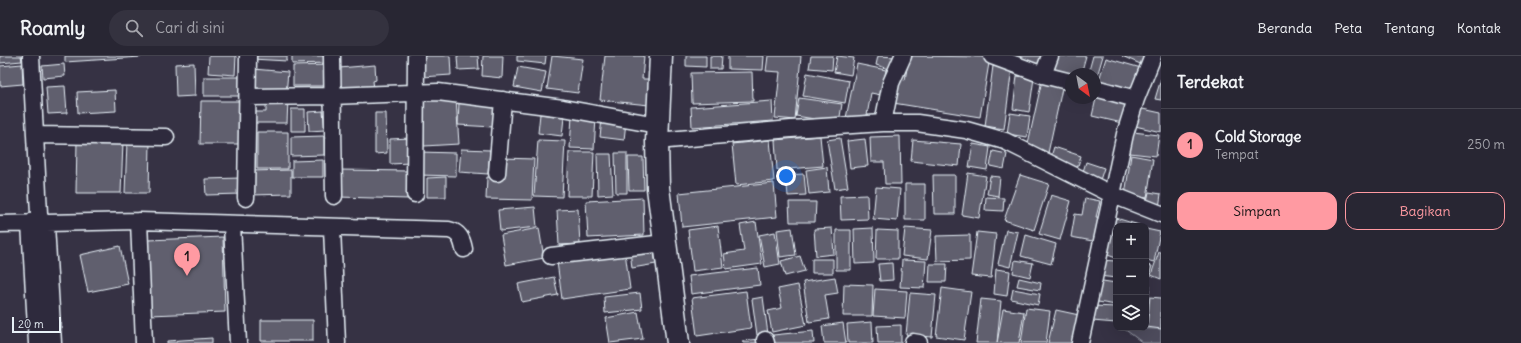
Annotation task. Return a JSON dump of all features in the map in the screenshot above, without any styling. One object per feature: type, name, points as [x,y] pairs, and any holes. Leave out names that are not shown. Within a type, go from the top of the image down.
[{"type":"highway","points":[[661,56],[657,133],[658,188],[678,343]]},
{"type":"street","points":[[31,56],[38,216],[37,343]]},
{"type":"street","points":[[246,198],[248,56]]},
{"type":"street","points":[[332,56],[331,96],[334,196]]},
{"type":"street","points":[[415,194],[417,92],[416,56]]},
{"type":"street","points":[[883,123],[891,83],[903,56]]},
{"type":"street","points":[[992,56],[1043,75],[1065,80]]},
{"type":"street","points":[[1043,75],[1050,56]]},
{"type":"street","points":[[1080,343],[1125,134],[1136,99],[1153,56]]},
{"type":"street","points":[[1101,90],[1136,99]]},
{"type":"street","points":[[248,97],[331,96],[417,92],[469,94],[563,108],[657,133],[791,129],[883,123],[917,123],[966,130],[1005,141],[1062,171],[1113,195],[1161,214]]},
{"type":"street","points":[[497,173],[503,100]]},
{"type":"street","points":[[35,135],[166,137]]},
{"type":"street","points":[[38,216],[52,336]]},
{"type":"street","points":[[0,224],[38,216],[138,222],[449,230],[458,234],[464,249]]},
{"type":"street","points":[[138,222],[144,343]]},
{"type":"street","points":[[232,225],[238,343]]},
{"type":"street","points":[[332,228],[337,343]]},
{"type":"street","points":[[550,256],[665,243]]},
{"type":"street","points":[[36,327],[52,336]]},
{"type":"shaded area","points":[[1161,324],[1161,343],[1143,343],[1127,331],[1149,331],[1149,329],[1158,329]]},
{"type":"building","points":[[0,56],[21,56],[22,61],[0,63]]},
{"type":"building","points":[[65,56],[141,56],[141,57],[65,62]]},
{"type":"building","points":[[209,56],[236,56],[235,75],[208,73]]},
{"type":"building","points":[[252,56],[287,56],[287,61],[252,59]]},
{"type":"building","points":[[292,56],[329,56],[329,63],[292,64]]},
{"type":"building","points":[[421,56],[450,56],[451,75],[422,77]]},
{"type":"building","points":[[457,56],[478,56],[479,69],[458,70]]},
{"type":"building","points":[[483,56],[503,56],[502,78],[482,76]]},
{"type":"building","points":[[517,56],[546,56],[545,64],[517,61]]},
{"type":"building","points":[[552,56],[583,59],[578,93],[547,89]]},
{"type":"building","points":[[605,56],[644,56],[642,79],[651,79],[649,105],[600,100]]},
{"type":"building","points":[[686,56],[706,56],[706,67],[686,66]]},
{"type":"building","points":[[710,56],[722,56],[721,69],[710,69]]},
{"type":"building","points":[[728,56],[764,56],[763,70],[728,69]]},
{"type":"building","points":[[768,56],[801,56],[795,120],[775,118],[780,72],[766,71]]},
{"type":"building","points":[[811,56],[833,56],[832,70],[809,68]]},
{"type":"building","points":[[837,56],[854,58],[851,75],[834,72]]},
{"type":"building","points":[[878,56],[896,57],[893,70],[876,65]]},
{"type":"building","points":[[909,56],[990,57],[980,117],[893,103],[897,78],[905,80]]},
{"type":"building","points":[[1019,56],[1046,56],[1040,68],[1018,58]]},
{"type":"building","points":[[1057,56],[1086,56],[1083,68],[1065,68],[1065,74],[1053,74]]},
{"type":"building","points":[[1093,56],[1103,56],[1099,68],[1090,68]]},
{"type":"building","points":[[1122,56],[1150,56],[1145,66]]},
{"type":"building","points":[[1106,58],[1141,68],[1133,96],[1101,87],[1101,74]]},
{"type":"building","points":[[194,63],[195,96],[176,97],[175,64]]},
{"type":"building","points":[[22,64],[23,84],[0,86],[0,66]]},
{"type":"building","points":[[64,64],[65,76],[43,78],[42,66]]},
{"type":"building","points":[[857,64],[886,70],[881,95],[871,93],[866,121],[846,118]]},
{"type":"building","points":[[329,65],[329,86],[293,86],[293,66]]},
{"type":"building","points":[[375,65],[376,80],[373,81],[374,89],[341,91],[339,68]]},
{"type":"building","points":[[993,66],[1012,68],[1004,129],[985,126]]},
{"type":"building","points":[[518,67],[546,72],[542,92],[514,87]]},
{"type":"building","points":[[253,69],[288,72],[286,94],[251,91]]},
{"type":"building","points":[[752,72],[753,101],[692,103],[691,73]]},
{"type":"building","points":[[807,73],[849,81],[845,103],[803,96]]},
{"type":"building","points":[[1017,76],[1034,78],[1029,112],[1013,109]]},
{"type":"building","points":[[204,77],[241,77],[241,96],[204,96]]},
{"type":"building","points":[[1161,79],[1161,100],[1155,99]]},
{"type":"building","points":[[1042,80],[1063,84],[1048,153],[1027,148]]},
{"type":"building","points":[[65,86],[67,113],[48,114],[46,87]]},
{"type":"building","points":[[115,90],[116,111],[78,113],[77,92]]},
{"type":"building","points":[[1101,95],[1127,101],[1122,123],[1092,116],[1095,104],[1101,104]]},
{"type":"building","points":[[799,98],[842,104],[839,123],[796,116]]},
{"type":"building","points":[[266,99],[288,99],[287,123],[252,123],[253,112],[266,112]]},
{"type":"building","points":[[456,99],[459,144],[424,146],[422,101]]},
{"type":"building","points":[[201,101],[243,101],[242,144],[200,144]]},
{"type":"building","points":[[459,101],[494,102],[493,127],[458,125]]},
{"type":"building","points":[[772,101],[773,121],[692,127],[691,107]]},
{"type":"building","points":[[1138,108],[1161,113],[1161,132],[1135,126]]},
{"type":"building","points":[[291,109],[305,109],[305,131],[291,131]]},
{"type":"building","points":[[323,111],[325,130],[309,131],[308,112]]},
{"type":"building","points":[[375,113],[386,113],[387,153],[375,154]]},
{"type":"building","points":[[1010,113],[1030,116],[1027,137],[1007,134]]},
{"type":"building","points":[[540,114],[564,117],[562,136],[538,133]]},
{"type":"building","points":[[572,116],[596,118],[594,149],[570,148]]},
{"type":"building","points":[[602,119],[626,122],[624,140],[600,137]]},
{"type":"building","points":[[257,132],[288,132],[288,169],[257,169]]},
{"type":"building","points":[[1133,132],[1159,135],[1156,156],[1130,153]]},
{"type":"building","points":[[324,136],[324,155],[291,156],[291,137]]},
{"type":"building","points":[[820,136],[823,166],[777,170],[775,140]]},
{"type":"building","points":[[900,136],[901,184],[885,184],[884,162],[871,162],[870,137]]},
{"type":"building","points":[[411,138],[411,163],[390,164],[390,139]]},
{"type":"building","points":[[840,138],[848,187],[835,189],[827,140]]},
{"type":"building","points":[[865,139],[868,166],[850,168],[847,141]]},
{"type":"building","points":[[538,140],[565,141],[562,197],[534,196]]},
{"type":"building","points":[[770,140],[774,181],[736,185],[732,144]]},
{"type":"building","points":[[913,140],[961,144],[959,166],[911,161]]},
{"type":"building","points":[[77,141],[123,142],[121,193],[76,193]]},
{"type":"building","points":[[127,142],[150,142],[149,193],[125,193]]},
{"type":"building","points":[[973,144],[990,147],[987,170],[969,167]]},
{"type":"building","points":[[1054,147],[1081,156],[1077,169],[1050,160]]},
{"type":"building","points":[[461,149],[490,150],[488,174],[459,172]]},
{"type":"building","points":[[993,151],[1007,154],[1004,169],[990,166]]},
{"type":"building","points":[[419,152],[456,153],[456,176],[418,175]]},
{"type":"building","points":[[569,152],[594,152],[592,196],[567,196]]},
{"type":"building","points":[[615,153],[627,153],[627,193],[616,193]]},
{"type":"building","points":[[597,154],[611,154],[613,194],[598,195]]},
{"type":"building","points":[[1131,155],[1153,159],[1147,198],[1125,195]]},
{"type":"building","points":[[628,157],[643,157],[644,190],[629,190]]},
{"type":"building","points":[[502,158],[534,159],[532,200],[486,199],[487,177],[502,178]]},
{"type":"building","points":[[323,160],[323,177],[292,177],[292,161]]},
{"type":"building","points":[[1086,162],[1104,168],[1099,183],[1081,178]]},
{"type":"building","points":[[827,167],[829,192],[809,194],[806,170]]},
{"type":"building","points":[[291,170],[291,194],[250,195],[250,171]]},
{"type":"building","points":[[339,170],[410,171],[409,199],[338,197]]},
{"type":"building","points":[[968,173],[986,176],[979,218],[962,215]]},
{"type":"building","points":[[804,174],[806,195],[788,196],[786,175]]},
{"type":"building","points":[[933,175],[955,175],[955,214],[934,214]]},
{"type":"building","points":[[1020,175],[1049,184],[1034,230],[1004,220]]},
{"type":"building","points":[[990,176],[1000,177],[998,196],[987,194]]},
{"type":"building","points":[[446,177],[446,197],[427,197],[427,178]]},
{"type":"building","points":[[241,178],[241,194],[206,195],[205,179]]},
{"type":"building","points":[[774,183],[777,217],[682,227],[679,193]]},
{"type":"building","points":[[905,184],[925,184],[925,220],[905,220]]},
{"type":"building","points":[[876,187],[900,189],[897,221],[873,219]]},
{"type":"building","points":[[1149,192],[1161,194],[1159,208],[1146,206]]},
{"type":"building","points":[[867,195],[868,219],[841,220],[840,196]]},
{"type":"building","points":[[1051,195],[1071,201],[1060,240],[1039,234]]},
{"type":"building","points":[[986,197],[1004,198],[1003,211],[985,210]]},
{"type":"building","points":[[643,198],[644,235],[588,238],[586,201]]},
{"type":"building","points":[[1085,198],[1100,201],[1096,217],[1103,218],[1098,242],[1071,237],[1075,214],[1082,215]]},
{"type":"building","points":[[789,202],[816,202],[815,222],[790,222]]},
{"type":"building","points":[[535,207],[537,227],[500,231],[498,210]]},
{"type":"building","points":[[578,209],[580,244],[559,245],[557,210]]},
{"type":"building","points":[[1116,218],[1132,223],[1114,223]]},
{"type":"building","points":[[756,222],[762,264],[726,269],[724,254],[744,251],[740,225]]},
{"type":"building","points":[[718,226],[723,267],[693,271],[688,230]]},
{"type":"building","points":[[539,228],[544,258],[506,265],[501,235]]},
{"type":"building","points":[[792,228],[796,255],[780,257],[777,230]]},
{"type":"building","points":[[832,228],[834,254],[816,256],[814,229]]},
{"type":"building","points":[[873,228],[874,263],[855,264],[854,229]]},
{"type":"building","points":[[905,228],[932,230],[928,259],[902,256]]},
{"type":"building","points":[[1113,228],[1113,257],[1105,254]]},
{"type":"building","points":[[836,230],[851,230],[851,270],[836,270]]},
{"type":"building","points":[[877,230],[898,231],[898,259],[876,259]]},
{"type":"building","points":[[1006,230],[1018,232],[1010,267],[998,264]]},
{"type":"building","points":[[1149,230],[1160,232],[1154,262],[1149,261]]},
{"type":"building","points":[[775,232],[780,264],[765,267],[759,235]]},
{"type":"building","points":[[977,232],[996,234],[991,278],[971,276]]},
{"type":"building","points":[[970,235],[970,260],[937,261],[936,236]]},
{"type":"building","points":[[1026,235],[1056,244],[1051,264],[1021,256]]},
{"type":"building","points":[[223,237],[225,312],[150,315],[148,240]]},
{"type":"building","points":[[120,246],[128,284],[88,292],[80,255]]},
{"type":"building","points":[[653,247],[656,264],[632,268],[630,250]]},
{"type":"building","points":[[625,252],[630,289],[562,299],[557,262]]},
{"type":"building","points":[[1159,252],[1161,252],[1161,279],[1151,275]]},
{"type":"building","points":[[800,256],[805,271],[785,276],[781,261]]},
{"type":"building","points":[[812,259],[833,259],[833,273],[812,273]]},
{"type":"building","points":[[902,260],[926,261],[924,288],[900,287]]},
{"type":"building","points":[[1015,260],[1033,263],[1030,277],[1013,273]]},
{"type":"building","points":[[1100,260],[1113,261],[1113,278],[1099,276]]},
{"type":"building","points":[[892,263],[893,280],[880,281],[878,264]]},
{"type":"building","points":[[930,264],[947,264],[946,282],[929,282]]},
{"type":"building","points":[[1149,266],[1152,266],[1149,276]]},
{"type":"building","points":[[758,268],[760,285],[691,294],[689,276]]},
{"type":"building","points":[[996,269],[1010,271],[1007,296],[994,294]]},
{"type":"building","points":[[554,277],[558,295],[522,302],[518,284]]},
{"type":"building","points":[[835,277],[838,293],[825,295],[829,319],[809,322],[803,282]]},
{"type":"building","points":[[1019,278],[1041,283],[1040,290],[1017,286]]},
{"type":"building","points":[[1096,280],[1113,283],[1113,304],[1092,301]]},
{"type":"building","points":[[844,284],[873,285],[872,316],[843,316]]},
{"type":"building","points":[[798,285],[806,325],[772,332],[768,311],[782,308],[778,289]]},
{"type":"building","points":[[942,288],[971,292],[964,340],[936,336]]},
{"type":"building","points":[[875,289],[907,291],[905,318],[873,316]]},
{"type":"building","points":[[1013,289],[1040,294],[1038,305],[1011,299]]},
{"type":"building","points":[[746,291],[751,328],[697,336],[692,298]]},
{"type":"building","points":[[640,293],[642,309],[605,313],[604,297]]},
{"type":"building","points":[[910,293],[936,295],[932,337],[906,335]]},
{"type":"building","points":[[763,297],[768,334],[757,335],[752,299]]},
{"type":"building","points":[[1150,297],[1161,298],[1161,329],[1149,327]]},
{"type":"building","points":[[981,299],[1001,301],[997,343],[976,343]]},
{"type":"building","points":[[1093,306],[1113,307],[1113,323],[1092,321]]},
{"type":"building","points":[[1026,308],[1050,311],[1046,343],[1021,343]]},
{"type":"building","points":[[1003,309],[1024,312],[1019,343],[997,343]]},
{"type":"building","points":[[1056,310],[1079,315],[1072,343],[1048,343]]},
{"type":"building","points":[[638,312],[643,339],[610,343],[606,318]]},
{"type":"building","points":[[261,320],[313,320],[313,341],[261,341]]},
{"type":"building","points":[[872,322],[873,343],[848,343],[847,324]]},
{"type":"building","points":[[843,323],[846,343],[824,343],[822,326]]},
{"type":"building","points":[[901,325],[901,343],[878,343],[877,326]]},
{"type":"building","points":[[813,331],[814,343],[774,343],[773,335]]},
{"type":"building","points":[[212,338],[212,343],[167,343],[167,341]]},
{"type":"building","points":[[759,339],[759,343],[743,343],[742,341]]},
{"type":"place","name":"Cold Storage","points":[[187,276]]}]
